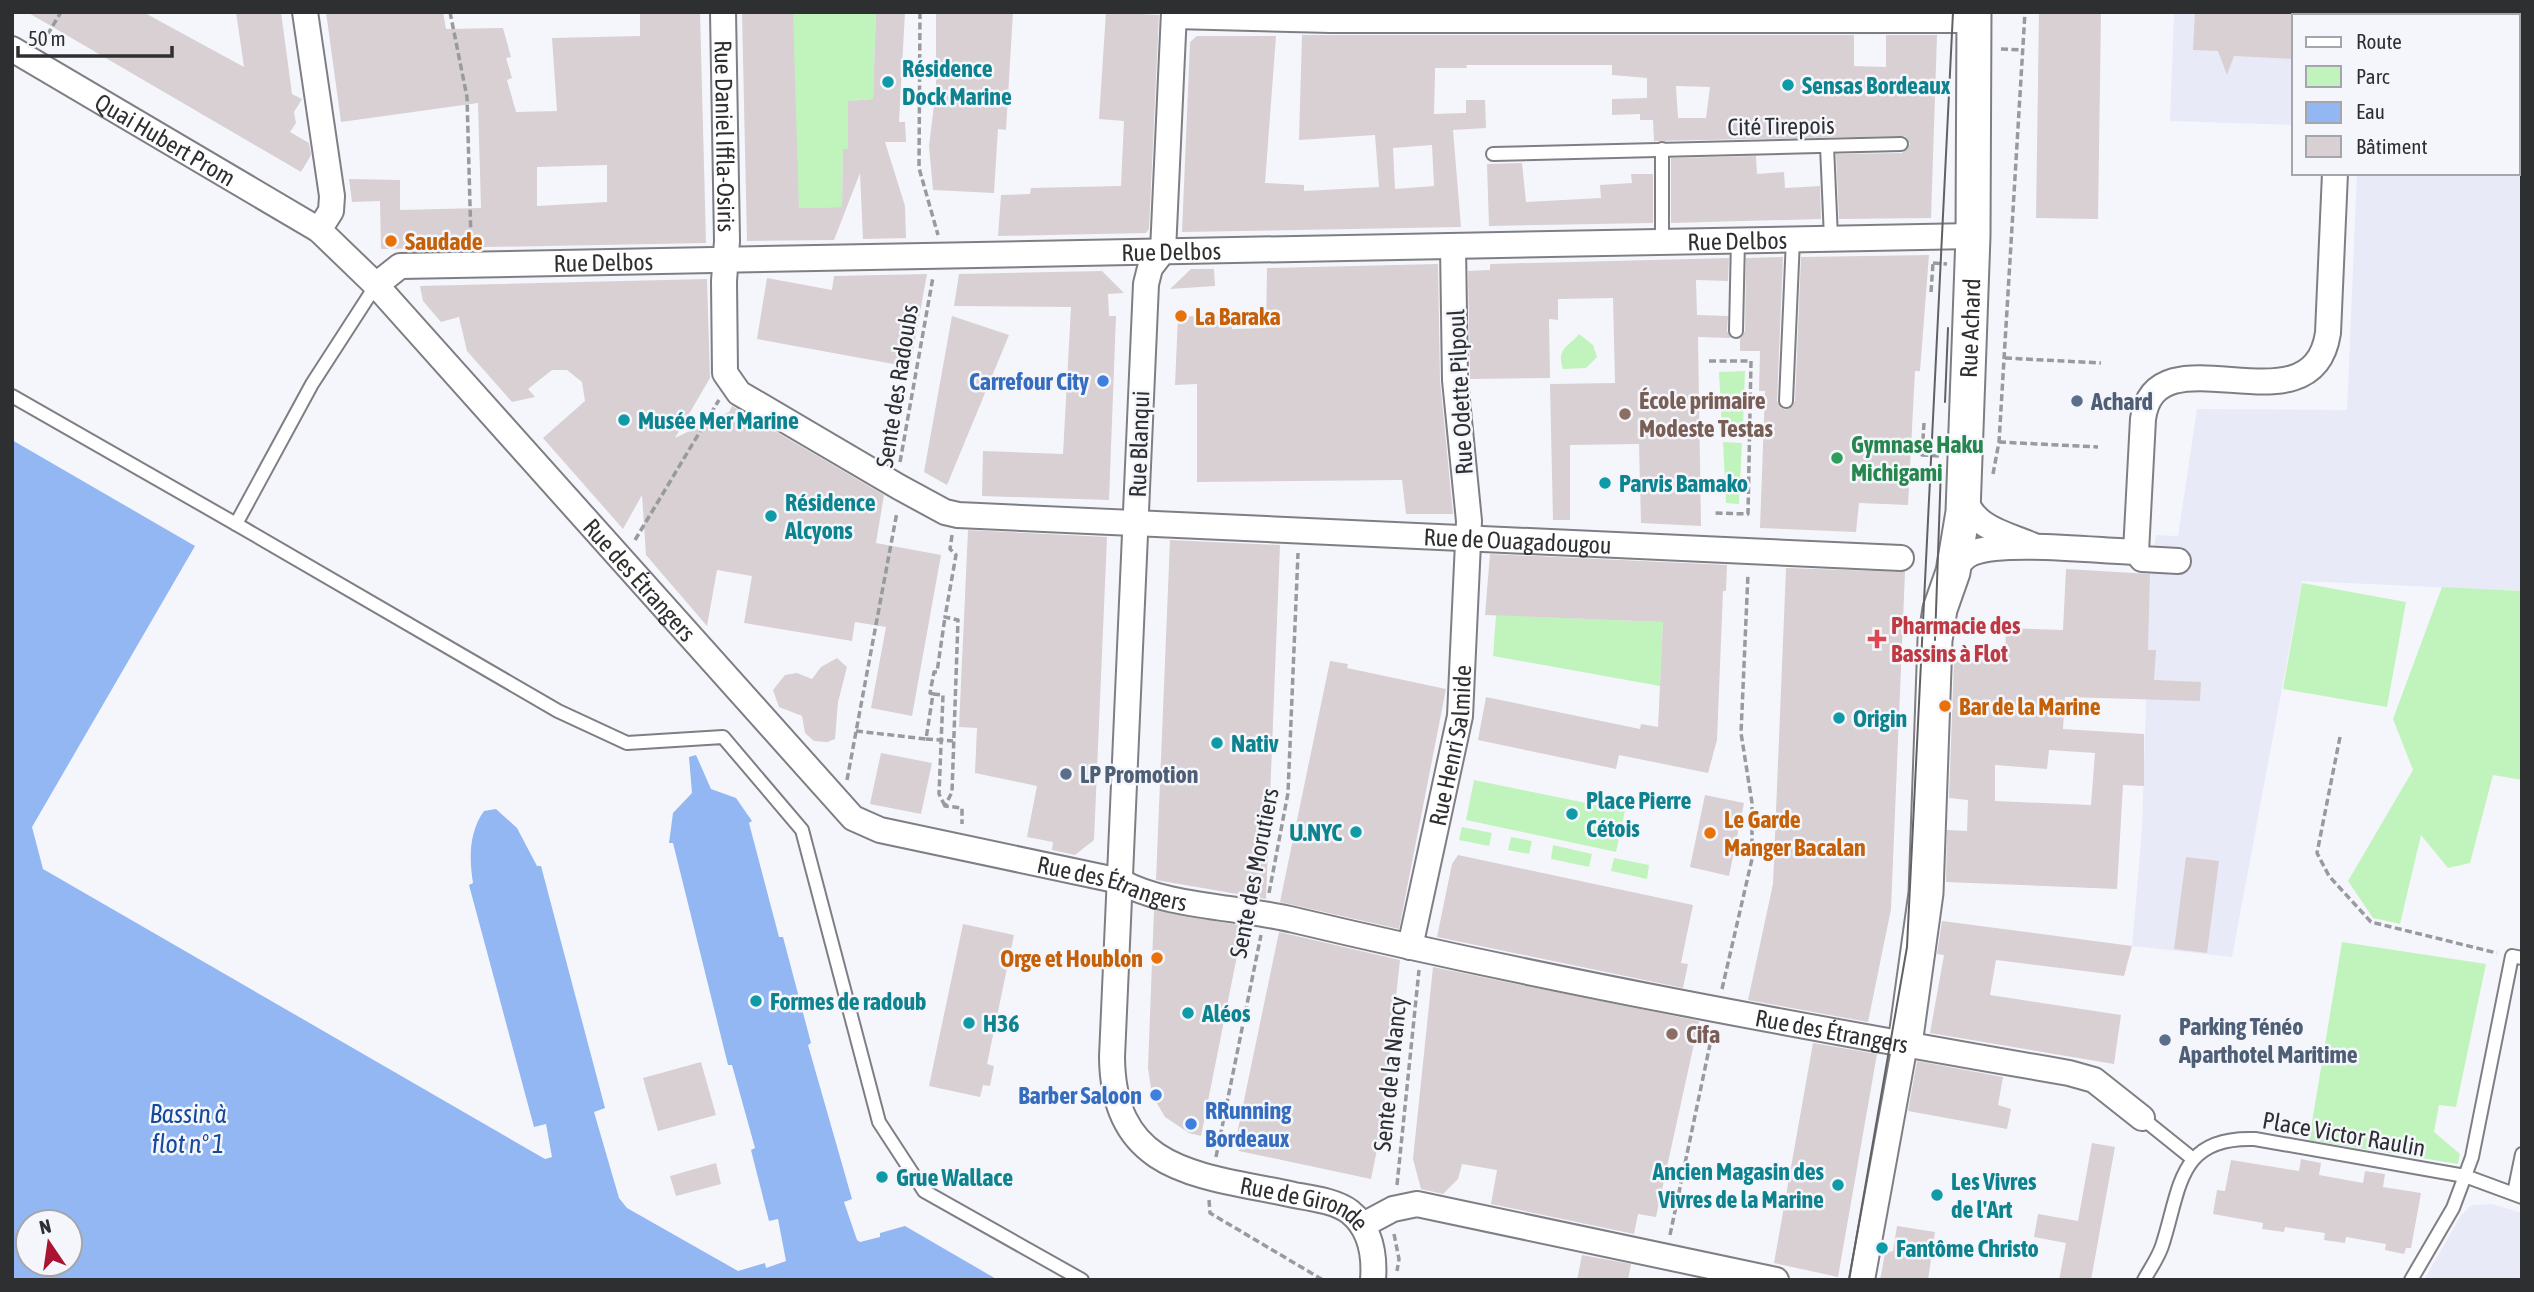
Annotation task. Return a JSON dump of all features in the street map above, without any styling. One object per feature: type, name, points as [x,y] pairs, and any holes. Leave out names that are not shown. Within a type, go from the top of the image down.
[{"type":"street","points":[[306,12],[332,196],[331,211],[319,230]]},
{"type":"street","name":"Rue Daniel Iffla-Osiris","points":[[723,12],[727,260],[724,281],[725,373],[729,383]]},
{"type":"street","points":[[1174,14],[1973,16]]},
{"type":"street","name":"Rue Blanqui","points":[[1120,881],[1146,284],[1150,268],[1163,251],[1174,14]]},
{"type":"street","name":"Rue Achard","points":[[1905,1044],[1926,893],[1935,640],[1940,609],[1953,572],[1961,528],[1976,488],[1973,16]]},
{"type":"street","name":"Quai Hubert Prom","points":[[22,55],[319,230]]},
{"type":"street","points":[[2136,552],[2143,419],[2146,404],[2156,390],[2180,378],[2285,381],[2306,373],[2324,352],[2328,333],[2334,175]]},
{"type":"street","name":"Rue des Étrangers","points":[[319,230],[376,285],[853,818],[880,830],[1120,881],[1141,893],[1265,913],[1410,947],[1905,1044],[2069,1073],[2094,1080],[2143,1118]]},
{"type":"street","name":"Rue Delbos","points":[[376,285],[400,266],[1973,236]]},
{"type":"street","name":"Rue Odette Pilpoul","points":[[1454,246],[1455,380],[1469,538]]},
{"type":"street","points":[[729,383],[739,393],[899,488],[953,514]]},
{"type":"street","points":[[1976,488],[1967,506],[1979,523],[2039,548]]},
{"type":"street","name":"Rue de Ouagadougou","points":[[953,514],[1901,558]]},
{"type":"street","name":"Rue Henri Salmide","points":[[1410,947],[1460,716],[1469,538]]},
{"type":"street","points":[[1953,572],[1964,558],[1976,552],[2039,548],[2136,552],[2143,559],[2178,561]]},
{"type":"street","name":"Rue de Gironde","points":[[1120,881],[1112,1058],[1115,1100],[1129,1131],[1142,1146],[1164,1161],[1215,1163],[1348,1210],[1383,1215],[1417,1204],[1776,1280]]},
{"type":"street","points":[[1862,1280],[1905,1044]]},
{"type":"street","points":[[1383,1215],[1374,1260],[1385,1278]]},
{"type":"lane","name":"Cité Tirepois","points":[[1493,153],[1901,144]]},
{"type":"lane","points":[[1826,146],[1831,239]]},
{"type":"lane","points":[[1662,149],[1662,242]]},
{"type":"lane","points":[[1786,401],[1793,239]]},
{"type":"lane","points":[[1736,331],[1738,240]]},
{"type":"lane","points":[[236,524],[312,384],[376,285]]},
{"type":"lane","points":[[12,396],[558,711],[627,743],[723,737],[802,830],[879,1122],[924,1191],[1082,1280]]},
{"type":"lane","points":[[2410,1280],[2453,1208],[2472,1157],[2517,957]]},
{"type":"lane","points":[[2143,1118],[2193,1159]]},
{"type":"lane","name":"Place Victor Raulin","points":[[2144,1280],[2161,1249],[2179,1180],[2193,1159],[2210,1144],[2234,1138],[2255,1139],[2465,1176],[2518,1195]]},
{"type":"lane","points":[[2518,1195],[2522,1154]]},
{"type":"path","points":[[22,55],[61,12]]},
{"type":"path","points":[[450,12],[467,97],[472,265]]},
{"type":"path","name":"Sente des Radoubs","points":[[842,805],[899,488],[900,462],[939,238],[919,167],[920,12]]},
{"type":"path","points":[[1976,488],[1999,442],[2025,12]]},
{"type":"path","points":[[1931,292],[1935,236]]},
{"type":"path","points":[[2005,358],[2101,363]]},
{"type":"path","points":[[1709,361],[1751,361],[1748,514],[1713,513]]},
{"type":"path","points":[[623,561],[729,383]]},
{"type":"path","points":[[1999,442],[2098,447]]},
{"type":"path","points":[[926,739],[933,694],[930,693],[933,672],[937,673],[956,555],[950,549],[953,514]]},
{"type":"path","name":"Sente des Morutiers","points":[[1299,530],[1289,793],[1215,1163],[1210,1213],[1323,1280]]},
{"type":"path","points":[[1666,1255],[1717,1008],[1752,859],[1752,803],[1741,733],[1749,551]]},
{"type":"path","points":[[945,617],[958,620],[952,792],[945,806]]},
{"type":"path","points":[[933,694],[943,695],[939,794],[945,806]]},
{"type":"path","points":[[856,731],[953,741]]},
{"type":"path","points":[[2340,737],[2317,853],[2329,876],[2371,922],[2517,957]]},
{"type":"path","points":[[945,806],[962,808],[961,847]]},
{"type":"path","name":"Sente de la Nancy","points":[[1385,1278],[1399,1259],[1394,1232],[1383,1215],[1396,1194],[1420,958],[1410,947]]},
{"type":"shaded area","points":[[2174,12],[2522,12],[2522,591],[2302,581],[2232,957],[2132,946],[2142,829],[2150,573],[2156,535],[2178,536],[2197,409],[2347,410],[2357,175],[2520,175],[2520,14],[2292,14],[2292,125],[2170,121]]},
{"type":"shaded area","points":[[2492,1204],[2522,1213],[2522,1280],[2424,1280],[2461,1215],[2472,1205]]},
{"type":"green space","points":[[786,12],[876,12],[873,99],[848,101],[848,121],[883,142],[887,149],[843,149],[842,207],[799,208]]},
{"type":"green space","points":[[1579,334],[1593,345],[1597,357],[1586,368],[1563,369],[1562,352]]},
{"type":"green space","points":[[1745,371],[1743,431],[1722,431],[1719,372]]},
{"type":"green space","points":[[1723,442],[1742,443],[1739,504],[1726,503]]},
{"type":"green space","points":[[2302,583],[2406,602],[2387,707],[2283,689]]},
{"type":"green space","points":[[2442,587],[2522,591],[2522,780],[2493,775],[2470,863],[2448,868],[2421,835],[2400,924],[2373,918],[2348,881],[2413,770],[2393,719]]},
{"type":"green space","points":[[1496,615],[1663,622],[1660,686],[1493,656]]},
{"type":"green space","points":[[1474,780],[1625,811],[1616,852],[1466,820]]},
{"type":"green space","points":[[1462,827],[1492,833],[1489,846],[1459,840]]},
{"type":"green space","points":[[1511,837],[1532,841],[1529,854],[1508,850]]},
{"type":"green space","points":[[1553,845],[1592,854],[1589,867],[1551,859]]},
{"type":"green space","points":[[1614,858],[1649,865],[1647,879],[1611,871]]},
{"type":"green space","points":[[2342,942],[2486,964],[2456,1107],[2439,1105],[2434,1132],[2460,1154],[2458,1164],[2309,1140]]},
{"type":"water","name":"Bassin à flot n° 1","points":[[12,440],[195,546],[32,827],[43,869],[545,1159],[552,1157],[546,1124],[534,1127],[469,885],[473,883],[471,855],[475,828],[484,811],[496,809],[517,828],[537,866],[541,866],[605,1108],[594,1112],[619,1198],[627,1208],[738,1271],[765,1263],[766,1268],[786,1261],[778,1219],[769,1221],[751,1150],[755,1148],[732,1065],[728,1065],[673,843],[669,843],[673,813],[692,793],[689,757],[696,755],[711,789],[736,798],[752,821],[749,823],[779,937],[783,937],[811,1043],[808,1045],[852,1199],[844,1202],[857,1240],[860,1242],[880,1237],[880,1233],[905,1226],[998,1280],[12,1280]]},
{"type":"building","points":[[27,12],[143,12],[244,67],[236,12],[281,12],[292,94],[302,99],[294,112],[296,123],[290,132],[309,143],[311,155],[301,172]]},
{"type":"building","points":[[326,12],[443,12],[446,29],[503,28],[511,57],[506,58],[512,78],[507,80],[516,112],[557,111],[552,38],[640,36],[640,12],[700,12],[706,243],[381,249],[380,201],[352,202],[349,179],[400,180],[400,210],[481,208],[478,103],[341,122]],"holes":[[[607,165],[607,202],[537,206],[537,167]]]},
{"type":"building","points":[[742,12],[793,12],[799,208],[842,207],[843,149],[848,149],[848,101],[873,99],[876,12],[905,12],[899,122],[905,122],[906,142],[885,142],[905,206],[906,238],[863,239],[860,173],[834,240],[747,241]]},
{"type":"building","points":[[936,12],[1013,12],[1006,130],[998,129],[994,193],[933,190],[929,146],[936,89]]},
{"type":"building","points":[[1106,12],[1159,15],[1149,229],[1146,233],[998,236],[1001,195],[1030,194],[1031,188],[1121,186],[1124,121],[1099,119]]},
{"type":"building","points":[[2039,12],[2101,12],[2098,219],[2036,218]]},
{"type":"building","points":[[2195,12],[2294,12],[2292,59],[2234,56],[2227,75],[2218,51],[2193,50]]},
{"type":"building","points":[[1302,35],[1854,35],[1854,66],[1886,67],[1886,35],[1937,35],[1931,218],[1839,219],[1836,154],[1902,153],[1910,144],[1905,136],[1654,141],[1653,120],[1640,120],[1640,114],[1612,115],[1612,99],[1647,98],[1647,78],[1612,75],[1612,65],[1466,65],[1467,68],[1435,68],[1434,114],[1466,113],[1466,100],[1485,100],[1486,128],[1453,130],[1461,227],[1182,232],[1190,42],[1197,36],[1276,36],[1265,183],[1304,185],[1304,191],[1379,187],[1375,135],[1299,140]],"holes":[[[1676,86],[1710,87],[1706,118],[1678,118]],[[1432,145],[1434,186],[1395,189],[1393,148]]]},
{"type":"building","points":[[1756,156],[1757,174],[1784,172],[1785,188],[1820,186],[1821,219],[1671,223],[1671,158]]},
{"type":"building","points":[[1522,163],[1526,202],[1601,198],[1600,185],[1632,183],[1631,174],[1653,174],[1653,223],[1489,226],[1487,164]]},
{"type":"building","points":[[1929,255],[1920,371],[1915,371],[1908,505],[1859,503],[1856,532],[1760,528],[1765,391],[1759,391],[1760,351],[1740,351],[1740,339],[1745,331],[1746,258],[1783,257],[1777,401],[1781,408],[1786,410],[1795,401],[1801,257]]},
{"type":"building","name":"École primaire Modeste Testas","points":[[1729,258],[1728,281],[1696,280],[1697,315],[1728,316],[1727,331],[1731,338],[1698,337],[1701,526],[1641,523],[1639,444],[1570,445],[1570,520],[1553,520],[1550,384],[1615,383],[1613,298],[1558,299],[1558,320],[1549,319],[1550,378],[1470,379],[1468,271],[1490,270],[1490,264]]},
{"type":"building","points":[[1438,264],[1440,380],[1453,514],[1406,514],[1402,480],[1197,482],[1197,384],[1175,385],[1178,316],[1232,317],[1232,329],[1266,328],[1267,268]]},
{"type":"building","points":[[1191,269],[1214,269],[1215,286],[1170,289]]},
{"type":"building","points":[[1102,271],[1124,293],[1108,294],[1109,316],[1116,316],[1109,500],[982,496],[983,451],[1063,454],[1071,307],[954,306],[959,274]]},
{"type":"building","points":[[927,274],[910,367],[757,339],[767,278],[832,290],[834,276]]},
{"type":"building","points":[[707,279],[710,378],[675,438],[729,412],[732,406],[884,495],[876,543],[941,555],[912,716],[871,708],[886,627],[855,622],[852,641],[744,623],[752,576],[717,570],[707,626],[646,555],[642,495],[623,529],[543,438],[585,401],[582,382],[567,370],[552,370],[528,389],[535,397],[512,402],[467,351],[459,317],[441,322],[423,301],[420,286]]},
{"type":"building","points":[[952,316],[1009,335],[947,485],[924,472]]},
{"type":"building","points":[[968,530],[1107,537],[1094,840],[1075,855],[1052,850],[1053,842],[1027,837],[1037,786],[975,773],[977,728],[959,727]]},
{"type":"building","name":"Nativ","points":[[1170,540],[1280,545],[1266,899],[1156,880]]},
{"type":"building","points":[[1490,554],[1727,565],[1726,591],[1723,591],[1717,740],[1708,773],[1619,755],[1616,769],[1478,740],[1486,697],[1640,729],[1641,724],[1658,727],[1663,622],[1485,615]]},
{"type":"building","name":"Origin","points":[[1786,568],[1905,572],[1891,909],[1868,1022],[1748,1000],[1773,884]]},
{"type":"building","points":[[2066,569],[2150,574],[2148,650],[2156,650],[2154,680],[2201,682],[2200,701],[2065,697],[2063,729],[2144,734],[2144,786],[2123,785],[2117,889],[1946,882],[1947,830],[1967,831],[1968,800],[1949,798],[1954,659],[2005,662],[2006,628],[2063,630]],"holes":[[[2049,750],[2095,753],[2091,805],[1995,801],[1995,765],[2047,769]]]},
{"type":"building","points":[[837,658],[847,667],[838,702],[835,739],[827,742],[814,741],[805,733],[802,716],[779,707],[773,690],[785,675],[797,673],[812,679],[821,667]]},
{"type":"building","name":"U.NYC","points":[[1330,661],[1348,664],[1347,668],[1446,689],[1399,929],[1280,902]]},
{"type":"building","points":[[881,753],[932,763],[921,814],[870,804]]},
{"type":"building","points":[[1705,795],[1744,803],[1729,876],[1690,867]]},
{"type":"building","points":[[1458,855],[1693,905],[1681,963],[1688,964],[1683,988],[1437,937],[1452,864]]},
{"type":"building","points":[[2186,857],[2219,861],[2207,953],[2174,949]]},
{"type":"building","name":"Aléos","points":[[1154,910],[1243,926],[1201,1136],[1189,1133],[1165,1117],[1152,1095],[1148,1068]]},
{"type":"building","points":[[1942,921],[2132,946],[2124,976],[1996,960],[1990,995],[2121,1015],[2114,1064],[1930,1033],[1944,955],[1937,954]]},
{"type":"building","name":"H36","points":[[963,924],[1014,935],[987,1064],[994,1066],[990,1086],[983,1085],[980,1097],[929,1086]]},
{"type":"building","points":[[1279,932],[1400,960],[1382,1125],[1371,1179],[1239,1151],[1242,1135],[1237,1134]]},
{"type":"building","points":[[1433,967],[1699,1021],[1656,1217],[1638,1214],[1634,1234],[1491,1204],[1497,1170],[1462,1164],[1458,1179],[1443,1194],[1421,1189],[1413,1159]]},
{"type":"building","points":[[1813,1043],[1877,1054],[1838,1277],[1774,1263]]},
{"type":"building","points":[[1917,1061],[2003,1077],[1998,1105],[2011,1109],[2007,1129],[1908,1111]]},
{"type":"building","points":[[701,1062],[716,1115],[658,1131],[643,1078]]},
{"type":"building","points":[[2092,1143],[2115,1147],[2091,1280],[2059,1280],[2066,1243],[2034,1237],[2038,1214],[2078,1221]]},
{"type":"building","points":[[2301,1159],[2321,1163],[2319,1175],[2363,1183],[2365,1171],[2385,1174],[2383,1187],[2421,1193],[2411,1248],[2406,1248],[2404,1254],[2385,1250],[2386,1244],[2346,1237],[2345,1243],[2324,1240],[2325,1233],[2285,1227],[2284,1232],[2262,1229],[2263,1223],[2213,1214],[2217,1190],[2225,1191],[2231,1160],[2299,1171]]},
{"type":"building","points":[[716,1163],[721,1184],[676,1196],[670,1176]]},
{"type":"building","points":[[1897,1226],[1935,1232],[1928,1280],[1880,1280],[1885,1253],[1893,1251]]},
{"type":"building","points":[[1582,1255],[1631,1264],[1628,1280],[1577,1280]]},
{"type":"tram line","points":[[1849,1280],[1907,947],[1953,12]]},
{"type":"tram line","points":[[1945,402],[1948,328]]},
{"type":"tram line","points":[[1935,640],[1941,468]]},
{"type":"place","name":"Résidence Dock Marine","points":[[888,82]]},
{"type":"place","name":"Sensas Bordeaux","points":[[1788,85]]},
{"type":"place","name":"Saudade","points":[[391,241]]},
{"type":"place","name":"La Baraka","points":[[1181,316]]},
{"type":"place","name":"Carrefour City","points":[[1103,381]]},
{"type":"place","name":"Achard","points":[[2077,401]]},
{"type":"place","name":"École primaire Modeste Testas","points":[[1625,414]]},
{"type":"place","name":"Musée Mer Marine","points":[[624,420]]},
{"type":"place","name":"Gymnase Haku Michigami","points":[[1837,458]]},
{"type":"place","name":"Parvis Bamako","points":[[1605,483]]},
{"type":"place","name":"Résidence Alcyons","points":[[771,516]]},
{"type":"place","name":"Pharmacie des Bassins à Flot","points":[[1877,639]]},
{"type":"place","name":"Bar de la Marine","points":[[1945,706]]},
{"type":"place","name":"Origin","points":[[1839,718]]},
{"type":"place","name":"Nativ","points":[[1217,743]]},
{"type":"place","name":"LP Promotion","points":[[1066,774]]},
{"type":"place","name":"Place Pierre Cétois","points":[[1572,814]]},
{"type":"place","name":"U.NYC","points":[[1356,832]]},
{"type":"place","name":"Le Garde Manger Bacalan","points":[[1710,833]]},
{"type":"place","name":"Orge et Houblon","points":[[1157,958]]},
{"type":"place","name":"Formes de radoub","points":[[756,1001]]},
{"type":"place","name":"Aléos","points":[[1188,1013]]},
{"type":"place","name":"H36","points":[[969,1023]]},
{"type":"place","name":"Cifa","points":[[1672,1034]]},
{"type":"place","name":"Parking Ténéo Aparthotel Maritime","points":[[2165,1040]]},
{"type":"place","name":"Barber Saloon","points":[[1156,1095]]},
{"type":"place","name":"RRunning Bordeaux","points":[[1191,1124]]},
{"type":"place","name":"Grue Wallace","points":[[882,1177]]},
{"type":"place","name":"Ancien Magasin des Vivres de la Marine","points":[[1838,1185]]},
{"type":"place","name":"Les Vivres de l'Art","points":[[1937,1195]]},
{"type":"place","name":"Fantôme Christo","points":[[1882,1248]]}]
